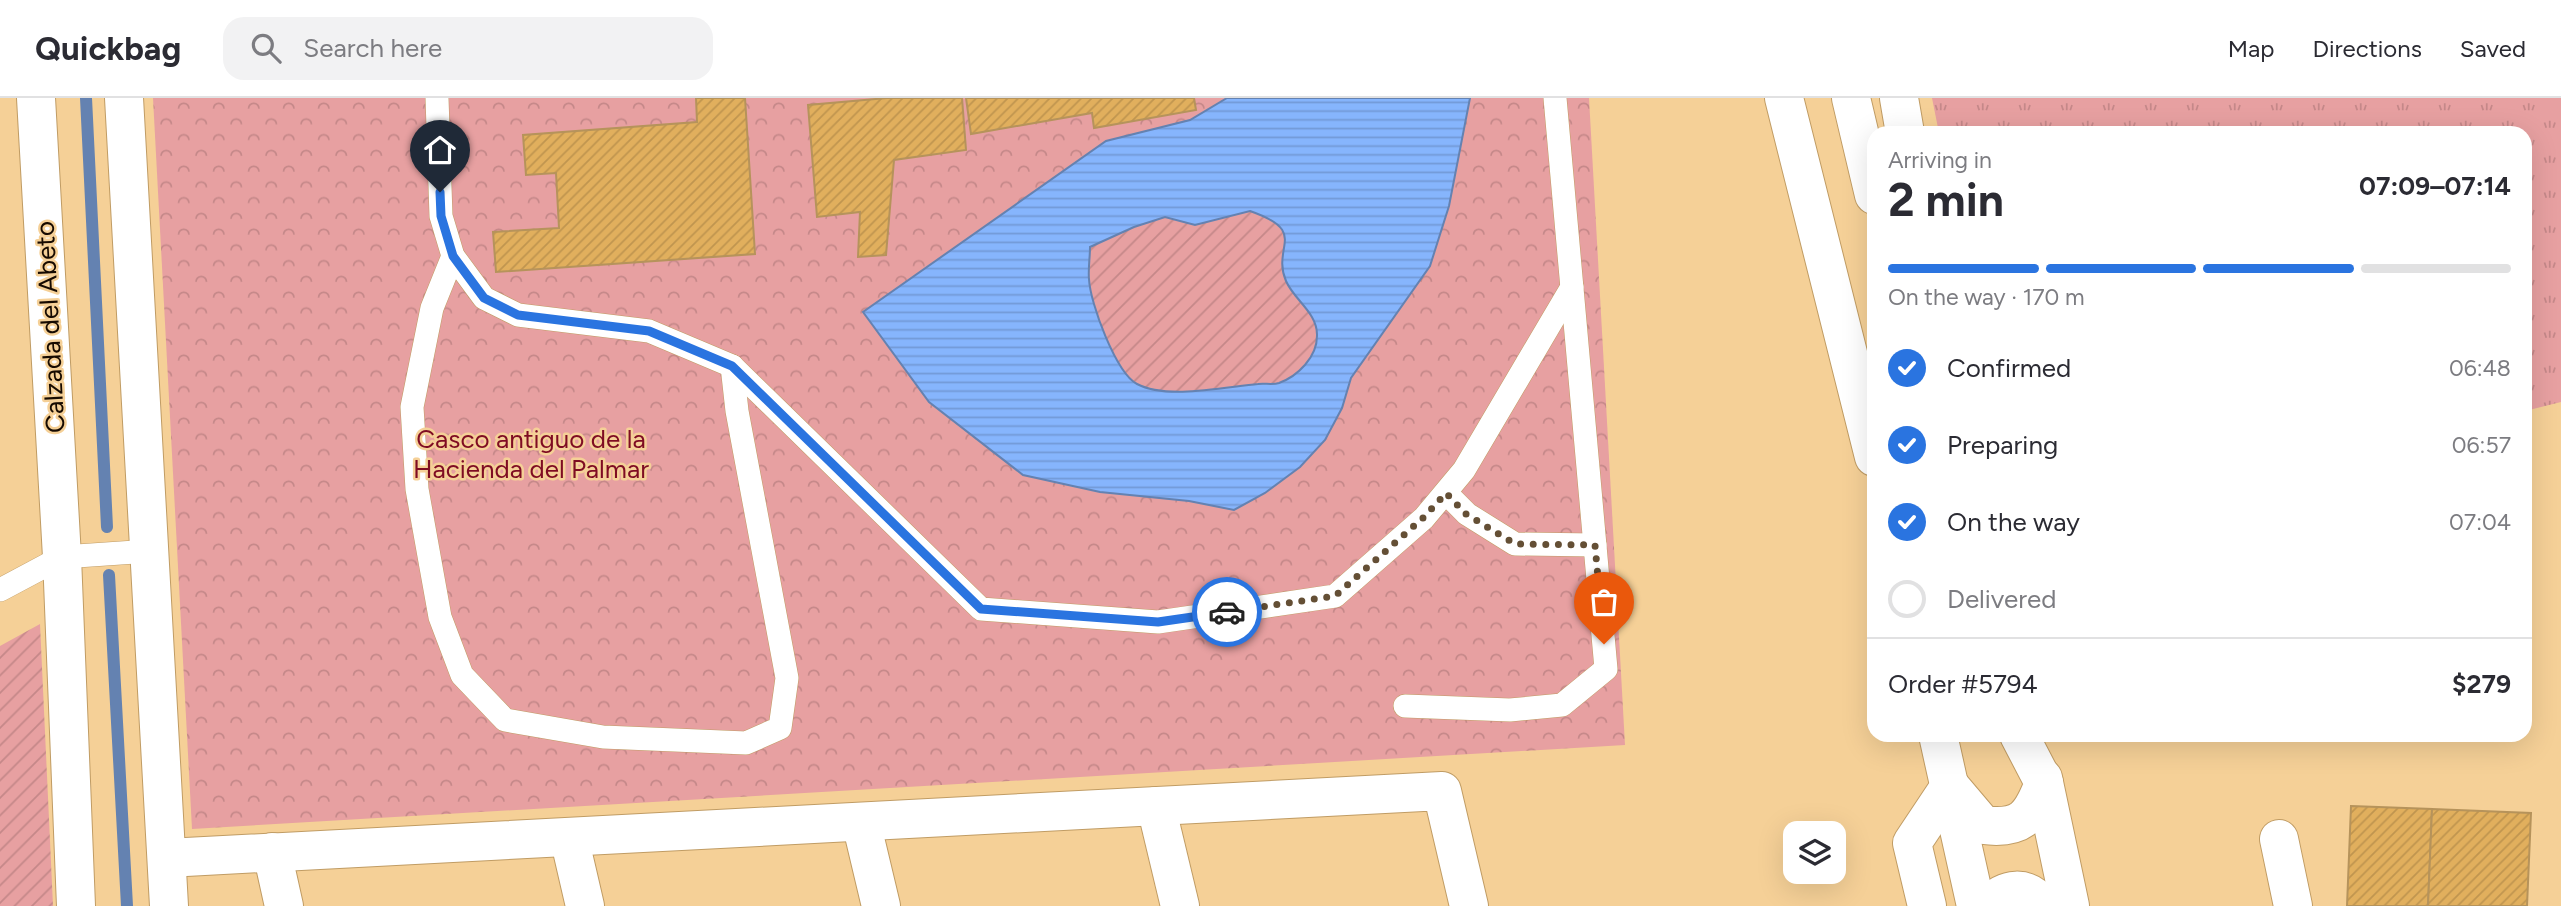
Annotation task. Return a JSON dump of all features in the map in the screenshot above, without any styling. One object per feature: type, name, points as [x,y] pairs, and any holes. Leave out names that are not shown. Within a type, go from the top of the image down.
[{"type":"street","name":"Calzada del Abeto","points":[[36,98],[62,557],[76,906]]},
{"type":"street","points":[[124,98],[169,906]]},
{"type":"street","points":[[1784,98],[1867,429]]},
{"type":"street","points":[[1851,98],[1867,165]]},
{"type":"street","points":[[1899,98],[1904,126]]},
{"type":"street","points":[[1940,742],[1976,906]]},
{"type":"street","points":[[1950,786],[1983,825],[2007,828],[2032,813],[2043,783],[2022,742]]},
{"type":"street","points":[[2036,742],[2070,906]]},
{"type":"street","points":[[1927,906],[1912,842],[1950,786]]},
{"type":"street","points":[[167,858],[1442,791],[1469,906]]},
{"type":"street","points":[[1156,806],[1180,906]]},
{"type":"street","points":[[861,822],[881,906]]},
{"type":"street","points":[[569,837],[585,906]]},
{"type":"street","points":[[2279,839],[2293,906]]},
{"type":"street","points":[[272,852],[284,906]]},
{"type":"street","points":[[1988,906],[2003,891],[2021,889],[2036,896],[2043,906]]},
{"type":"lane","points":[[437,98],[441,216],[453,256],[484,298],[518,315],[649,331],[732,366],[981,609],[1158,622],[1335,596],[1424,517],[1464,470],[1573,287]]},
{"type":"lane","points":[[1405,706],[1510,710],[1562,705],[1606,669],[1555,98]]},
{"type":"lane","points":[[453,256],[432,308],[411,407],[417,489],[440,617],[462,675],[505,720],[603,737],[746,743],[780,728],[788,678],[737,411],[732,366]]},
{"type":"lane","points":[[1446,493],[1466,514],[1515,544],[1595,545]]},
{"type":"lane","points":[[0,590],[62,557],[150,551]]},
{"type":"green space","name":"Casco antiguo de la Hacienda del Palmar","points":[[153,98],[1589,98],[1625,745],[192,829]]},
{"type":"green space","points":[[1932,98],[2561,98],[2561,402],[2532,409],[2532,126],[1938,126]]},
{"type":"green space","points":[[1250,211],[1269,219],[1285,234],[1283,269],[1286,281],[1314,320],[1316,328],[1316,344],[1310,358],[1293,376],[1277,384],[1179,392],[1149,389],[1137,384],[1121,366],[1099,320],[1090,290],[1090,247],[1134,227],[1166,217],[1195,225]]},
{"type":"green space","points":[[40,624],[53,906],[0,906],[0,646]]},
{"type":"water","points":[[1227,98],[1470,98],[1449,206],[1430,266],[1351,378],[1342,408],[1325,440],[1300,467],[1265,493],[1234,510],[1189,501],[1100,492],[1023,475],[929,402],[863,312],[1106,141],[1190,120]],"holes":[[[1250,211],[1268,219],[1284,233],[1282,258],[1286,281],[1314,320],[1316,344],[1305,365],[1293,376],[1274,384],[1180,392],[1149,389],[1137,384],[1129,377],[1113,352],[1094,304],[1089,279],[1090,247],[1134,227],[1165,217],[1195,225]]]},
{"type":"building","points":[[696,98],[745,98],[755,254],[496,272],[493,232],[559,228],[556,173],[526,175],[523,135],[697,122]]},
{"type":"building","points":[[887,98],[962,98],[966,150],[894,160],[886,255],[858,257],[860,212],[817,217],[808,105]]},
{"type":"building","points":[[966,98],[1194,98],[1196,110],[1094,128],[1092,113],[971,134]]},
{"type":"building","points":[[2351,806],[2432,809],[2428,906],[2347,906]]},
{"type":"building","points":[[2432,809],[2531,813],[2527,906],[2428,906]]},
{"type":"waterway","points":[[86,98],[107,527]]},
{"type":"waterway","points":[[109,575],[127,906]]},
{"type":"way so far","points":[[1227,612],[1335,596],[1424,517],[1446,493],[1466,514],[1515,544],[1595,545],[1604,644]]},
{"type":"route","points":[[440,192],[441,216],[453,256],[484,298],[518,315],[649,331],[732,366],[981,609],[1158,622],[1227,612]]}]
